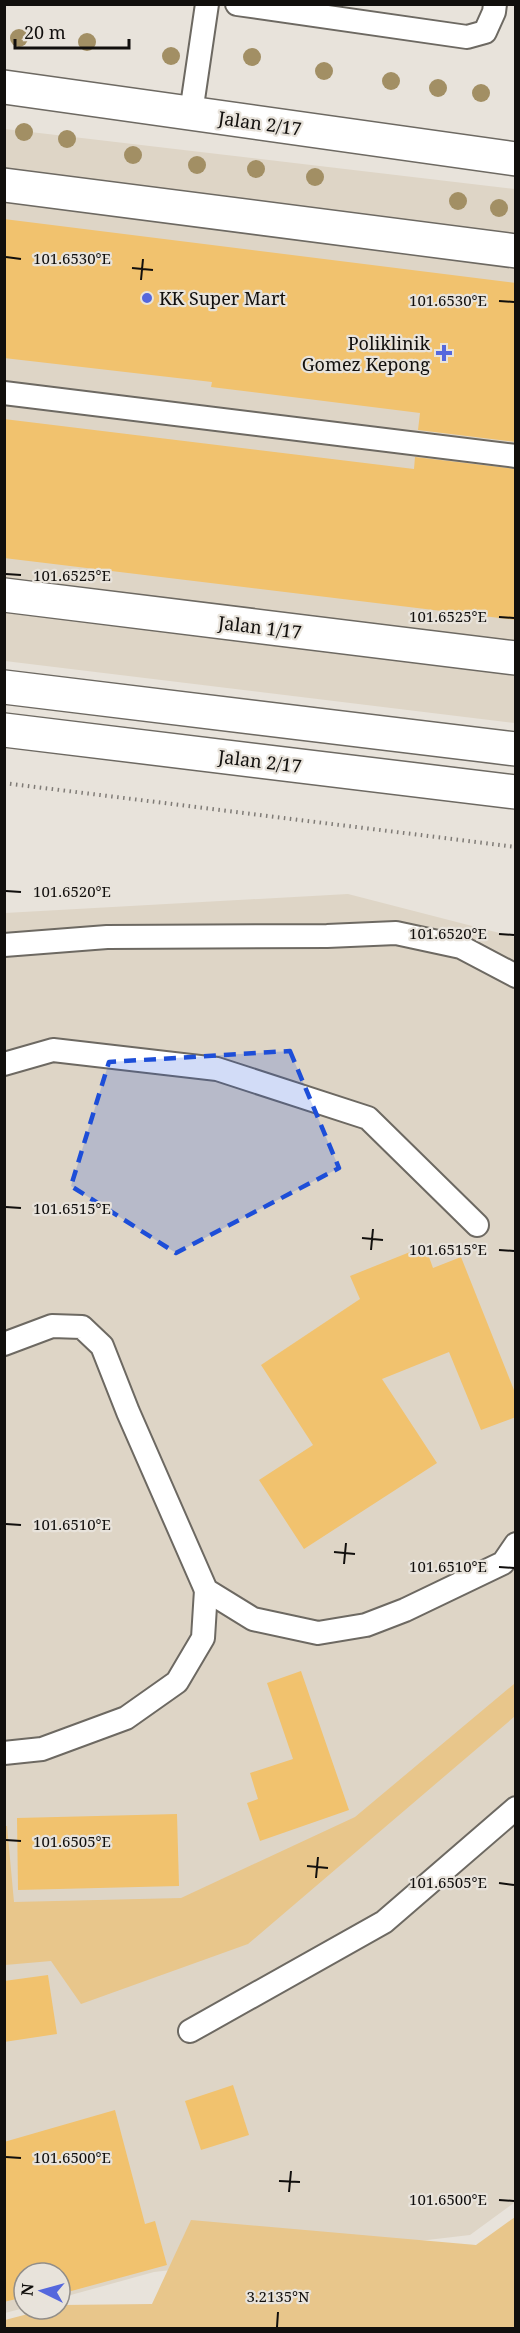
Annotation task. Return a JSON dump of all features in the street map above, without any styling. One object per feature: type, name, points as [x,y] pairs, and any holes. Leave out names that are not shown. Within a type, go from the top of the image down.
[{"type":"street","name":"Jalan 2/17","points":[[4,87],[516,159]]},
{"type":"street","points":[[4,185],[516,251]]},
{"type":"street","name":"Jalan 1/17","points":[[4,595],[516,658]]},
{"type":"street","points":[[4,687],[516,749]]},
{"type":"street","name":"Jalan 2/17","points":[[4,730],[516,792]]},
{"type":"lane","points":[[191,114],[207,4]]},
{"type":"lane","points":[[237,4],[467,37],[486,32],[495,4]]},
{"type":"lane","points":[[4,393],[516,456]]},
{"type":"lane","points":[[4,945],[107,937],[327,936],[396,933],[461,947],[516,976]]},
{"type":"lane","points":[[4,1064],[52,1050],[217,1069],[368,1118],[477,1225]]},
{"type":"lane","points":[[4,1344],[52,1326],[82,1327],[102,1346],[128,1412],[206,1590],[203,1638],[177,1682],[126,1718],[42,1749],[4,1753]]},
{"type":"lane","points":[[206,1590],[253,1619],[318,1633],[366,1625],[405,1610],[503,1563],[516,1544]]},
{"type":"lane","points":[[190,2031],[384,1922],[516,1808]]},
{"type":"path","points":[[4,783],[516,847]]},
{"type":"highlighted area","points":[[290,1051],[339,1168],[176,1253],[71,1186],[109,1062]]},
{"type":"shaded area","points":[[5,129],[515,189],[515,723],[5,661]]},
{"type":"shaded area","points":[[348,894],[515,937],[515,2202],[470,2235],[154,2272],[72,2295],[72,2261],[12,2261],[12,2311],[5,2313],[5,913]]},
{"type":"shaded area","points":[[514,1684],[514,1717],[248,1944],[81,2004],[51,1961],[5,1965],[5,1826],[7,1826],[14,1902],[181,1898],[355,1817]]},
{"type":"shaded area","points":[[515,2217],[515,2328],[5,2328],[5,2320],[12,2318],[12,2321],[72,2321],[72,2305],[152,2304],[191,2220],[476,2245]]},
{"type":"building","points":[[4,219],[516,283],[516,442],[418,430],[420,413],[211,387],[212,382],[4,358]]},
{"type":"building","points":[[4,419],[414,469],[415,457],[516,469],[516,620],[4,558]]},
{"type":"building","points":[[425,1246],[433,1268],[461,1257],[516,1395],[516,1417],[481,1430],[449,1352],[382,1379],[437,1463],[304,1549],[259,1480],[313,1445],[261,1365],[360,1299],[350,1276]]},
{"type":"building","points":[[301,1671],[349,1810],[260,1841],[247,1803],[258,1799],[250,1773],[293,1759],[267,1683]]},
{"type":"building","points":[[177,1814],[179,1886],[18,1890],[17,1818]]},
{"type":"building","points":[[48,1975],[57,2034],[4,2042],[4,1981]]},
{"type":"building","points":[[233,2085],[249,2135],[201,2150],[185,2101]]},
{"type":"building","points":[[115,2110],[145,2224],[155,2221],[167,2265],[72,2291],[72,2261],[12,2261],[12,2300],[4,2302],[4,2142]]},
{"type":"place","name":"KK Super Mart","points":[[147,298]]},
{"type":"place","name":"Poliklinik Gomez Kepong","points":[[444,353]]}]
